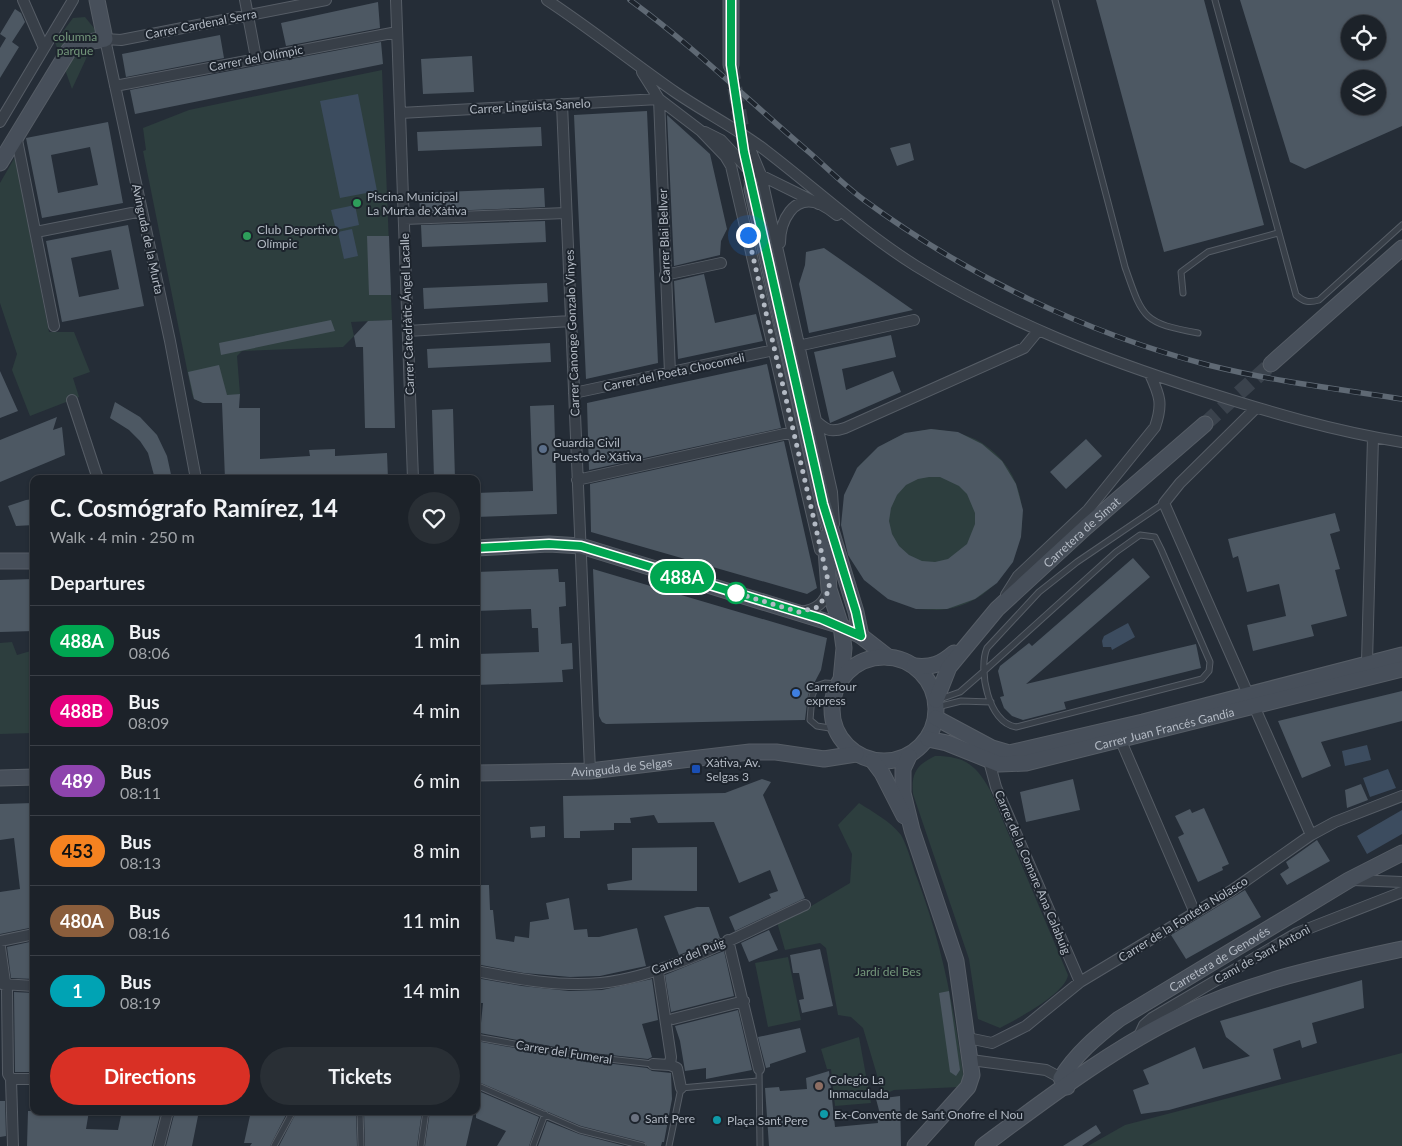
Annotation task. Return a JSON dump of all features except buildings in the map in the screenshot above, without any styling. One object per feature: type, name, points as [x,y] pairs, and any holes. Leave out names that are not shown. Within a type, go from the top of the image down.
[{"type":"main road","name":"Avinguda de la Murta","points":[[97,0],[106,39]]},
{"type":"main road","points":[[731,0],[731,65]]},
{"type":"main road","points":[[0,163],[69,50],[77,44],[106,39]]},
{"type":"main road","points":[[752,188],[823,504],[836,554],[856,612],[861,636]]},
{"type":"main road","points":[[1271,364],[1402,248]]},
{"type":"main road","name":"Carretera de Simat","points":[[936,708],[949,667],[997,609],[1086,527],[1205,424]]},
{"type":"main road","points":[[823,504],[830,589],[841,626],[844,658],[832,707],[836,729],[846,745],[856,754],[873,761],[892,761],[909,756]]},
{"type":"main road","points":[[480,548],[549,544],[581,546],[841,626],[861,636],[888,657]]},
{"type":"main road","points":[[0,561],[30,560]]},
{"type":"main road","name":"Carretera de Simat","points":[[914,666],[932,667],[941,664],[964,647]]},
{"type":"main road","name":"Carrer Juan Francés Gandía","points":[[928,739],[947,742],[989,761],[1007,765],[1026,763],[1120,741],[1367,662],[1402,655]]},
{"type":"main road","points":[[839,683],[849,670],[861,662],[874,658],[888,657],[902,660],[914,666],[929,681],[936,708],[928,739],[909,756],[903,770],[903,793],[912,830],[956,961],[972,1075],[968,1087],[915,1146]]},
{"type":"main road","name":"Carrer Juan Francés Gandía","points":[[936,708],[992,748],[1009,753],[1143,722],[1402,669]]},
{"type":"main road","name":"Avinguda de Selgas","points":[[480,773],[590,771],[750,752],[771,752],[824,759],[856,754]]},
{"type":"main road","points":[[873,761],[882,773],[891,794],[912,830]]},
{"type":"main road","points":[[0,778],[30,777]]},
{"type":"main road","name":"Carretera de Genovés","points":[[1064,1083],[1087,1045],[1119,1019],[1349,880],[1402,853]]},
{"type":"main road","points":[[992,1143],[1064,1083],[1138,1038],[1199,1007],[1261,984],[1402,949]]},
{"type":"street","points":[[24,0],[44,48]]},
{"type":"street","points":[[0,122],[72,0]]},
{"type":"street","points":[[245,0],[256,58]]},
{"type":"street","name":"Carrer Cardenal Serra","points":[[106,39],[121,40],[326,0]]},
{"type":"street","name":"Carrer Catedràtic Ángel Lacalle","points":[[396,0],[413,475]]},
{"type":"street","points":[[547,0],[684,98],[745,136],[791,170],[856,224]]},
{"type":"street","name":"Carrer del Olímpic","points":[[115,86],[397,32]]},
{"type":"street","name":"Avinguda de la Murta","points":[[106,39],[195,475]]},
{"type":"street","points":[[633,61],[659,99],[702,131],[725,156],[731,166],[830,589],[818,607],[799,612]]},
{"type":"street","name":"Carrer Lingüista Sanelo","points":[[400,114],[659,99]]},
{"type":"street","name":"Carrer Blai Bellver","points":[[659,99],[670,373]]},
{"type":"street","name":"Carrer Canonge Gonzalo Vinyes","points":[[562,104],[590,771]]},
{"type":"street","points":[[702,131],[721,140],[748,169],[856,224],[939,280],[1038,331],[1150,374],[1256,408],[1320,427],[1402,442]]},
{"type":"street","points":[[16,135],[54,326]]},
{"type":"street","points":[[745,136],[761,175],[832,492],[836,554]]},
{"type":"street","points":[[779,257],[780,227],[787,214],[803,203],[819,204]]},
{"type":"street","points":[[36,232],[142,211]]},
{"type":"street","points":[[404,219],[566,213]]},
{"type":"street","points":[[666,274],[721,263]]},
{"type":"street","points":[[798,346],[914,320]]},
{"type":"street","points":[[408,331],[571,321]]},
{"type":"street","points":[[815,420],[827,431],[845,428],[1024,348],[1038,331]]},
{"type":"street","name":"Carrer del Poeta Chocomeli","points":[[574,393],[774,350]]},
{"type":"street","points":[[997,609],[1018,576],[1088,510],[1154,427],[1160,411],[1160,396],[1150,374]]},
{"type":"street","points":[[72,400],[97,475]]},
{"type":"street","points":[[1256,408],[1180,483],[1164,504],[1312,835]]},
{"type":"street","points":[[578,480],[794,432]]},
{"type":"street","points":[[1367,662],[1373,437]]},
{"type":"street","points":[[1120,741],[1195,914]]},
{"type":"street","name":"Carrer de la Comare Ana Calabuig","points":[[989,761],[996,787],[1080,982]]},
{"type":"street","name":"Carrer de la Fonteta Nolasco","points":[[968,1038],[992,1043],[1001,1040],[1026,1026],[1080,982],[1195,914],[1312,835],[1335,822],[1402,796]]},
{"type":"street","points":[[1349,880],[1402,882]]},
{"type":"street","name":"Camí de Sant Antoni","points":[[1138,1038],[1144,1025],[1152,1018],[1278,942],[1341,914],[1402,892]]},
{"type":"street","name":"Carrer del Puig","points":[[480,972],[530,981],[590,983],[658,972],[805,906]]},
{"type":"street","points":[[0,941],[30,935]]},
{"type":"street","points":[[728,940],[759,1069]]},
{"type":"street","points":[[0,947],[6,987],[8,1074],[11,1079],[14,1146]]},
{"type":"street","points":[[658,972],[671,1057],[670,1064]]},
{"type":"street","points":[[6,987],[30,986]]},
{"type":"street","points":[[673,1019],[744,1001]]},
{"type":"street","points":[[971,1060],[1046,1070],[1064,1083]]},
{"type":"street","points":[[653,1064],[670,1064],[677,1068],[681,1088]]},
{"type":"street","points":[[11,1079],[30,1079]]},
{"type":"street","points":[[159,1146],[167,1115]]},
{"type":"lane","points":[[1055,0],[1125,267],[1136,301],[1144,313],[1162,327],[1198,333]]},
{"type":"lane","points":[[1214,0],[1296,295],[1302,301],[1318,300],[1402,225]]},
{"type":"lane","points":[[1183,293],[1181,272],[1208,252],[1278,233]]},
{"type":"lane","points":[[936,708],[960,692],[983,672],[1116,552],[1140,535],[1154,537],[1161,549],[1210,662],[1209,671],[1202,679],[1023,726],[1010,726],[1000,719],[991,702],[983,672],[983,660],[987,648],[1039,592],[1078,562],[1164,504]]},
{"type":"lane","points":[[836,729],[817,726],[810,720],[810,709],[816,686],[825,683],[839,683]]},
{"type":"lane","points":[[936,708],[961,701],[991,702]]},
{"type":"lane","name":"Carrer del Fumeral","points":[[480,1038],[582,1056],[653,1064]]},
{"type":"lane","points":[[759,1069],[760,1146]]},
{"type":"lane","points":[[669,1146],[681,1088],[758,1081]]},
{"type":"lane","points":[[480,1087],[592,1134],[643,1146]]},
{"type":"lane","points":[[532,1146],[545,1114]]},
{"type":"lane","points":[[274,1146],[291,1115]]},
{"type":"lane","points":[[360,1115],[361,1146]]},
{"type":"lane","points":[[421,1146],[425,1115]]},
{"type":"green space","name":"columna parque","points":[[85,17],[98,33],[72,89],[55,42],[73,18]]},
{"type":"green space","name":"Club Deportivo Olímpic","points":[[382,70],[392,320],[351,322],[354,336],[343,347],[242,351],[237,356],[240,394],[203,403],[194,399],[143,151],[146,150],[143,128],[189,110]]},
{"type":"green space","points":[[15,157],[49,332],[74,332],[90,372],[73,378],[79,397],[30,416],[12,370],[17,354],[0,303],[0,183]]},
{"type":"green space","points":[[931,429],[970,437],[982,443],[1004,462],[1017,486],[1022,511],[1020,537],[1011,562],[996,583],[974,600],[939,610],[916,609],[857,468],[874,452],[890,441],[907,434]]},
{"type":"green space","points":[[12,642],[17,655],[30,651],[30,733],[0,734],[0,643]]},
{"type":"green space","points":[[935,756],[962,760],[974,768],[985,781],[1068,975],[1065,982],[1050,998],[1000,1028],[978,1019],[969,959],[913,794],[913,781],[916,771],[923,763]]},
{"type":"green space","name":"Jardí del Bes","points":[[859,803],[892,825],[901,835],[908,850],[941,953],[964,1081],[960,1087],[894,1090],[883,1095],[863,1028],[851,1017],[838,1015],[826,948],[820,943],[785,950],[777,922],[808,908],[850,883],[852,854],[838,825]]},
{"type":"green space","points":[[788,957],[801,1020],[768,1027],[755,963]]},
{"type":"green space","points":[[859,1037],[871,1103],[835,1106],[831,1069],[827,1069],[821,1049]]},
{"type":"green space","points":[[1402,1053],[1402,1146],[1088,1146],[1125,1125]]},
{"type":"water","points":[[358,94],[377,191],[340,198],[320,101]]},
{"type":"water","points":[[355,205],[359,225],[336,230],[331,210]]},
{"type":"water","points":[[352,229],[358,256],[344,259],[338,232]]},
{"type":"water","points":[[1128,623],[1135,637],[1112,650],[1111,647],[1103,647],[1102,641],[1104,636]]},
{"type":"water","points":[[1367,745],[1371,760],[1345,766],[1342,751]]},
{"type":"water","points":[[1388,769],[1396,788],[1370,797],[1363,778]]},
{"type":"water","points":[[1402,810],[1402,834],[1367,854],[1357,836]]},
{"type":"tunnel","points":[[731,65],[752,189]]},
{"type":"tunnel","points":[[1205,424],[1271,364]]},
{"type":"railway","points":[[630,0],[699,55],[857,195],[943,253],[985,277],[1072,319],[1162,352],[1256,376],[1402,399]]},
{"type":"bus line","name":"488A","points":[[480,548],[549,544],[581,546],[822,619],[861,636],[856,612],[836,554],[823,504],[744,152],[731,65],[731,0]]},
{"type":"place","name":"Piscina Municipal La Murta de Xàtiva","points":[[357,203]]},
{"type":"place","name":"Club Deportivo Olímpic","points":[[247,236]]},
{"type":"place","name":"Guardia Civil Puesto de Xátiva","points":[[543,449]]},
{"type":"place","name":"Carrefour express","points":[[796,693]]},
{"type":"place","name":"Xàtiva, Av. Selgas 3","points":[[696,769]]},
{"type":"place","name":"Colegio La Inmaculada","points":[[819,1086]]},
{"type":"place","name":"Ex-Convente de Sant Onofre el Nou","points":[[824,1114]]},
{"type":"place","name":"Sant Pere","points":[[635,1118]]},
{"type":"place","name":"Plaça Sant Pere","points":[[717,1120]]},
{"type":"route","points":[[736,593],[733,592],[799,612],[813,610],[818,607],[830,589],[748,235]]}]
